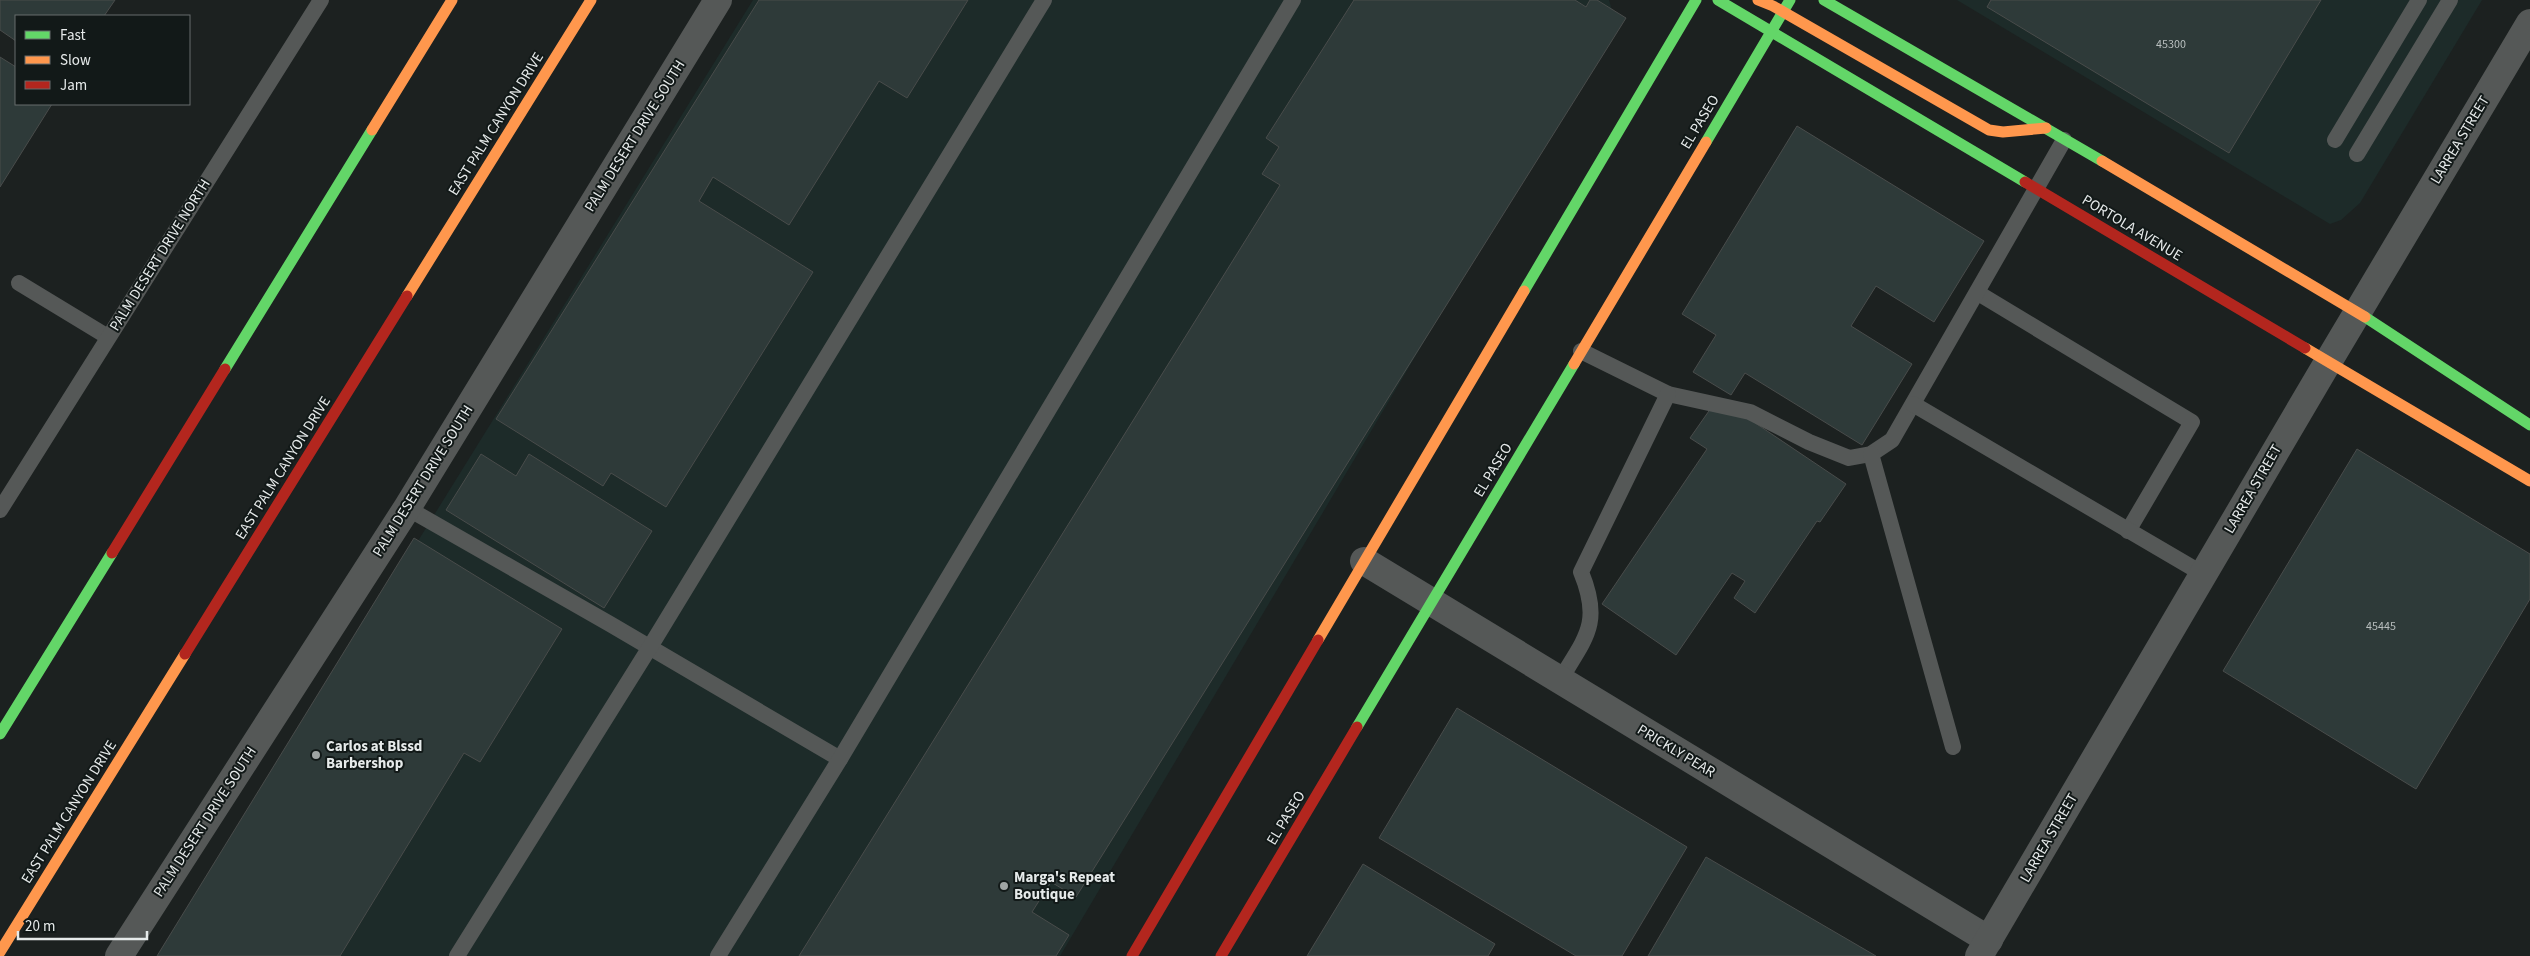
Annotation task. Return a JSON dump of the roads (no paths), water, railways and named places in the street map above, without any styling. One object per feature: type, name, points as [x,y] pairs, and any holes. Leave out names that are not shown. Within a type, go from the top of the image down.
[{"type":"street","points":[[0,734],[452,0]]},
{"type":"street","name":"EAST PALM CANYON DRIVE","points":[[0,952],[591,0]]},
{"type":"street","name":"PALM DESERT DRIVE SOUTH","points":[[119,956],[407,508],[718,0]]},
{"type":"street","points":[[1132,956],[1696,0]]},
{"type":"street","points":[[1644,86],[1655,80],[1696,16],[1704,7],[1718,0]]},
{"type":"street","name":"PORTOLA AVENUE","points":[[1718,0],[2530,482]]},
{"type":"street","points":[[1758,0],[1783,12],[1989,130],[2002,134],[2028,127],[2046,128]]},
{"type":"street","name":"EL PASEO","points":[[1221,956],[1790,0]]},
{"type":"street","points":[[1824,0],[2046,128],[2357,312],[2530,425]]},
{"type":"street","name":"LARREA STREET","points":[[1984,948],[2357,312],[2530,23]]},
{"type":"street","name":"PRICKLY PEAR","points":[[1364,561],[1560,680],[1984,948]]},
{"type":"lane","name":"PALM DESERT DRIVE NORTH","points":[[0,510],[321,0]]},
{"type":"lane","points":[[457,956],[650,647],[1044,0]]},
{"type":"lane","points":[[718,956],[840,759],[1293,0]]},
{"type":"lane","points":[[2335,140],[2419,0]]},
{"type":"lane","points":[[2357,154],[2450,0]]},
{"type":"lane","points":[[1581,351],[1668,394],[1750,412],[1810,442],[1849,458],[1871,454],[1892,440],[2064,140]]},
{"type":"lane","points":[[19,283],[108,337]]},
{"type":"lane","points":[[1978,293],[2192,422],[2128,531]]},
{"type":"lane","points":[[1560,680],[1585,638],[1591,620],[1591,596],[1581,572],[1668,394]]},
{"type":"lane","points":[[1913,404],[2203,574]]},
{"type":"lane","points":[[1871,454],[1953,747]]},
{"type":"lane","points":[[407,508],[650,647],[840,759]]},
{"type":"place","name":"Carlos at Blssd Barbershop","points":[[316,755]]},
{"type":"place","name":"Marga's Repeat Boutique","points":[[1004,886]]}]
